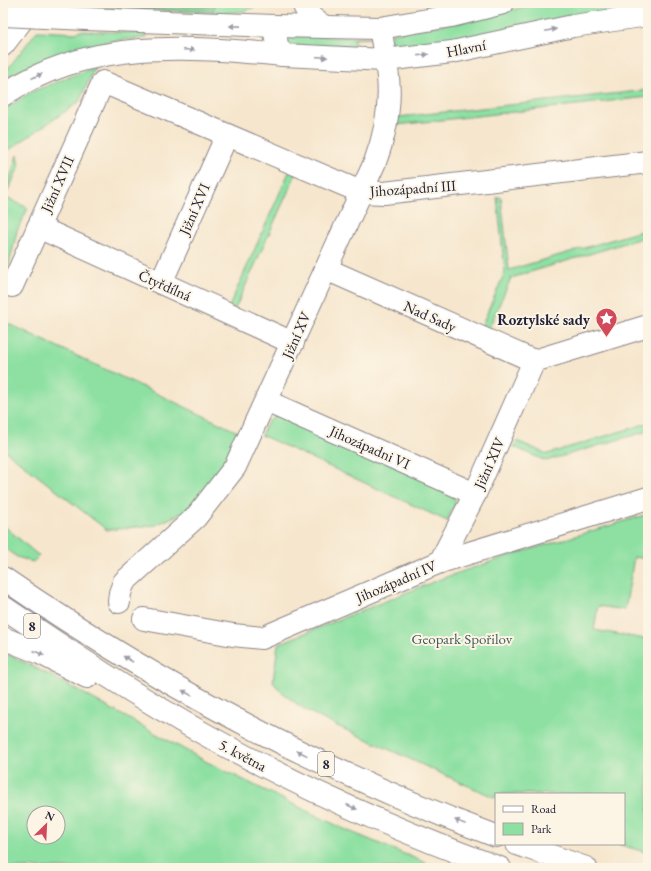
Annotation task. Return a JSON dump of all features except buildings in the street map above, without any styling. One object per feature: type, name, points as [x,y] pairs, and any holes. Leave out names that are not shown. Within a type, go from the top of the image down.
[{"type":"main road","points":[[3,45],[35,3]]},
{"type":"main road","points":[[240,51],[256,44],[274,26],[292,3]]},
{"type":"main road","points":[[304,3],[310,16],[316,22],[326,27]]},
{"type":"main road","points":[[3,15],[274,26],[380,28],[451,16],[503,3]]},
{"type":"main road","name":"Hlavní","points":[[3,95],[30,79],[50,70],[75,61],[106,53],[150,49],[240,51],[283,55],[385,60],[452,52],[573,26],[648,15]]},
{"type":"main road","points":[[274,26],[276,41],[283,55]]},
{"type":"main road","name":"Jižní XV","points":[[119,602],[120,593],[124,582],[196,517],[235,467],[326,270],[375,162],[386,122],[388,77],[380,28]]},
{"type":"main road","name":"Jihozápadní III","points":[[103,82],[361,192],[384,193],[648,162]]},
{"type":"main road","name":"Jižní XVII","points":[[12,286],[103,82]]},
{"type":"main road","name":"Jižní XVI","points":[[161,283],[227,135]]},
{"type":"main road","name":"Čtyřdílná","points":[[38,227],[292,343]]},
{"type":"main road","name":"Nad Sady","points":[[326,270],[534,361]]},
{"type":"main road","points":[[534,361],[648,326]]},
{"type":"main road","name":"Jižní XIV","points":[[440,562],[475,494],[534,361]]},
{"type":"main road","name":"Jihozápadni VI","points":[[266,401],[475,494]]},
{"type":"main road","name":"Jihozápadní IV","points":[[144,619],[232,635],[262,638],[440,562],[648,498]]},
{"type":"main road","name":"5. května","points":[[3,578],[125,657],[234,718],[313,758],[386,792],[495,836]]},
{"type":"main road","name":"5. května","points":[[3,607],[98,670],[207,736],[280,774],[373,817],[500,868]]},
{"type":"main road","points":[[3,638],[40,653],[207,736]]},
{"type":"main road","points":[[520,845],[586,868]]},
{"type":"green space","points":[[97,3],[216,3],[212,13],[97,8]]},
{"type":"green space","points":[[216,3],[263,3],[250,9],[238,12],[212,13]]},
{"type":"green space","points":[[541,3],[648,3],[648,6],[464,41],[389,51],[392,33],[467,21]]},
{"type":"green space","points":[[37,31],[76,33],[79,31],[146,33],[146,38],[108,42],[72,51],[37,63],[3,79],[3,75]]},
{"type":"green space","points":[[286,36],[371,38],[354,39],[354,49],[376,47],[375,51],[287,45]]},
{"type":"green space","points":[[95,67],[79,102],[3,154],[3,110],[31,92]]},
{"type":"green space","points":[[648,90],[648,97],[397,125],[398,117]]},
{"type":"green space","points":[[17,155],[19,167],[5,197],[28,208],[17,231],[3,291],[3,200]]},
{"type":"green space","points":[[289,172],[296,174],[235,309],[229,307]]},
{"type":"green space","points":[[497,197],[501,197],[509,270],[648,229],[648,236],[511,278],[488,330],[481,327],[505,272]]},
{"type":"green space","points":[[3,321],[238,432],[224,466],[190,509],[156,525],[107,530],[3,449]]},
{"type":"green space","points":[[279,414],[452,491],[456,502],[447,521],[261,435],[268,422]]},
{"type":"green space","points":[[648,423],[648,431],[546,461],[514,447],[517,441],[547,454]]},
{"type":"green space","name":"Geopark Spořilov","points":[[648,514],[648,559],[634,557],[625,610],[598,606],[594,630],[645,639],[648,622],[648,853],[621,845],[625,845],[625,793],[495,793],[495,798],[307,711],[283,693],[273,682],[278,644],[443,578],[502,558]]},
{"type":"green space","points":[[3,525],[39,556],[33,562],[17,557],[3,547]]},
{"type":"green space","points":[[3,652],[50,675],[207,762],[344,829],[438,868],[3,868]]},
{"type":"place","name":"Roztylské sady","points":[[606,338]]}]
